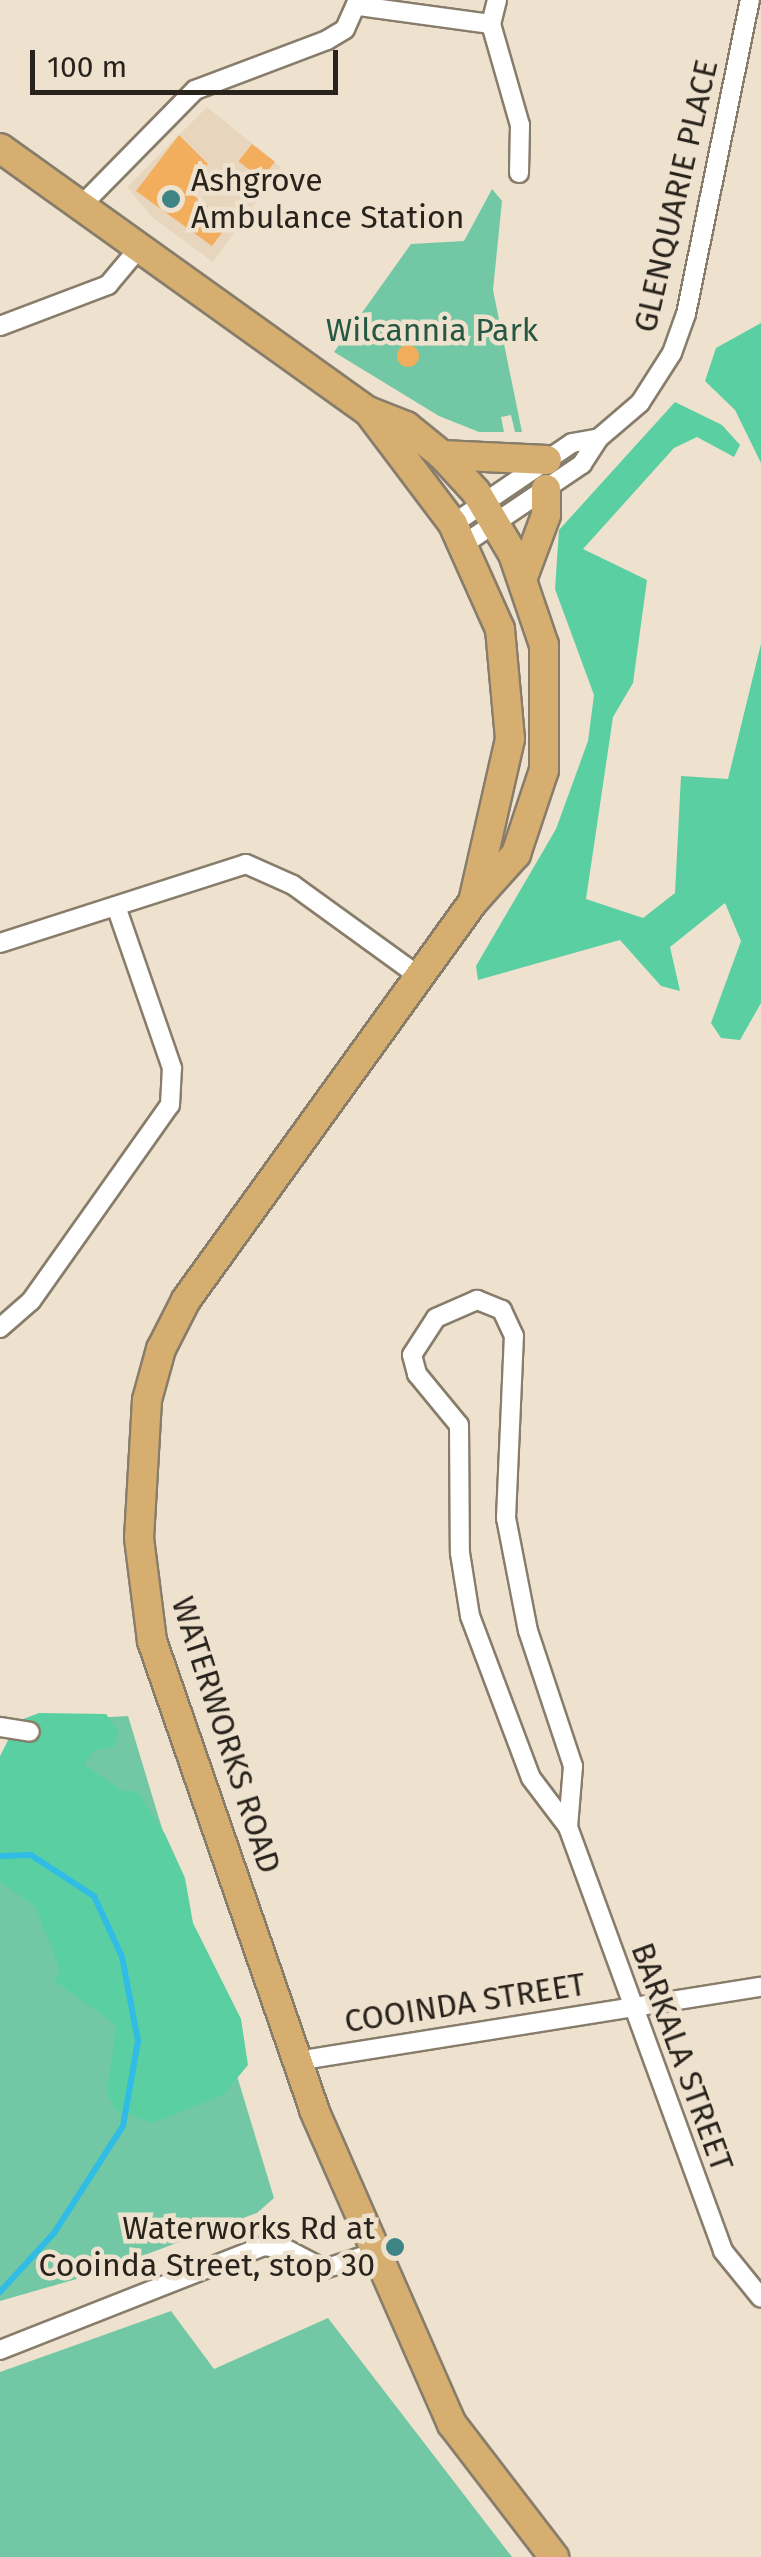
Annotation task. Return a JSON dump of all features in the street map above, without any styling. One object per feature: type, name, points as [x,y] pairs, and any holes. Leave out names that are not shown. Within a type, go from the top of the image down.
[{"type":"main road","name":"WATERWORKS ROAD","points":[[0,148],[368,411],[406,426],[442,455],[490,513],[523,576],[548,670],[544,770],[508,869],[473,902],[186,1300],[161,1349],[143,1425],[140,1568],[147,1617],[297,2061],[374,2252],[461,2439],[554,2557]]},
{"type":"main road","name":"WATERWORKS ROAD","points":[[368,411],[458,534],[500,629],[511,713],[502,786],[473,902]]},
{"type":"main road","points":[[442,455],[547,474],[546,515],[523,576]]},
{"type":"street","points":[[497,0],[491,24],[520,125],[519,173]]},
{"type":"street","points":[[750,0],[761,3]]},
{"type":"street","name":"GLENQUARIE PLACE","points":[[490,513],[547,474],[582,464],[599,438],[640,403],[681,331],[750,0]]},
{"type":"street","points":[[81,206],[194,90],[327,40],[345,29],[359,3],[491,24]]},
{"type":"street","points":[[0,326],[108,285],[140,248]]},
{"type":"street","name":"GLENQUARIE PLACE","points":[[458,534],[547,474],[572,443],[599,438]]},
{"type":"street","points":[[0,943],[230,864],[261,867],[420,978]]},
{"type":"street","points":[[0,1328],[31,1301],[170,1105],[172,1068],[116,906]]},
{"type":"street","name":"BARKALA STREET","points":[[568,1827],[573,1766],[528,1630],[506,1518],[514,1336],[502,1310],[477,1300],[428,1325],[414,1346],[414,1366],[459,1425],[460,1553],[476,1634],[531,1778],[568,1827],[630,2007],[722,2252],[761,2298]]},
{"type":"street","points":[[0,1728],[30,1732]]},
{"type":"street","name":"COOINDA STREET","points":[[297,2061],[761,1987]]},
{"type":"street","points":[[0,2350],[264,2246],[286,2249],[324,2269],[374,2252]]},
{"type":"shaded area","points":[[207,107],[281,167],[213,262],[152,217],[127,187]]},
{"type":"green space","name":"Wilcannia Park","points":[[492,189],[502,201],[493,290],[522,432],[515,432],[511,415],[501,417],[504,432],[479,432],[439,416],[334,352],[411,244],[464,241]]},
{"type":"green space","points":[[761,323],[761,463],[735,410],[705,381],[716,348]]},
{"type":"green space","points":[[675,402],[722,425],[740,445],[734,457],[697,437],[674,448],[583,549],[647,580],[633,683],[613,717],[586,899],[643,918],[675,893],[681,776],[728,779],[761,644],[761,1003],[740,1040],[721,1038],[711,1023],[741,941],[725,903],[670,947],[680,991],[661,986],[620,940],[478,980],[476,966],[556,829],[588,741],[594,695],[555,589],[559,530]]},
{"type":"green space","points":[[39,1713],[106,1714],[119,1732],[114,1747],[94,1750],[84,1764],[122,1791],[137,1791],[165,1834],[185,1878],[193,1923],[241,2019],[248,2065],[223,2095],[153,2123],[116,2110],[107,2094],[116,2025],[55,1981],[60,1969],[35,1906],[0,1882],[0,1756],[18,1721]]},
{"type":"green space","points":[[128,1716],[274,2198],[257,2213],[94,2274],[0,2301],[0,1769],[58,1720]]},
{"type":"green space","points":[[171,2311],[214,2369],[328,2318],[512,2557],[0,2557],[0,2372]]},
{"type":"building","name":"Ashgrove Ambulance Station","points":[[179,135],[208,164],[186,190],[230,222],[212,246],[136,191]]},
{"type":"building","points":[[252,144],[275,162],[261,179],[238,161]]},
{"type":"building","points":[[408,345],[416,348],[416,364],[408,367],[400,364],[397,356],[400,348]]},
{"type":"waterway","points":[[0,1856],[31,1855],[94,1896],[122,1957],[138,2041],[123,2126],[54,2233],[0,2292]]},
{"type":"place","name":"Ashgrove Ambulance Station","points":[[171,199]]},
{"type":"place","name":"Waterworks Rd at Cooinda Street, stop 30","points":[[395,2247]]}]
